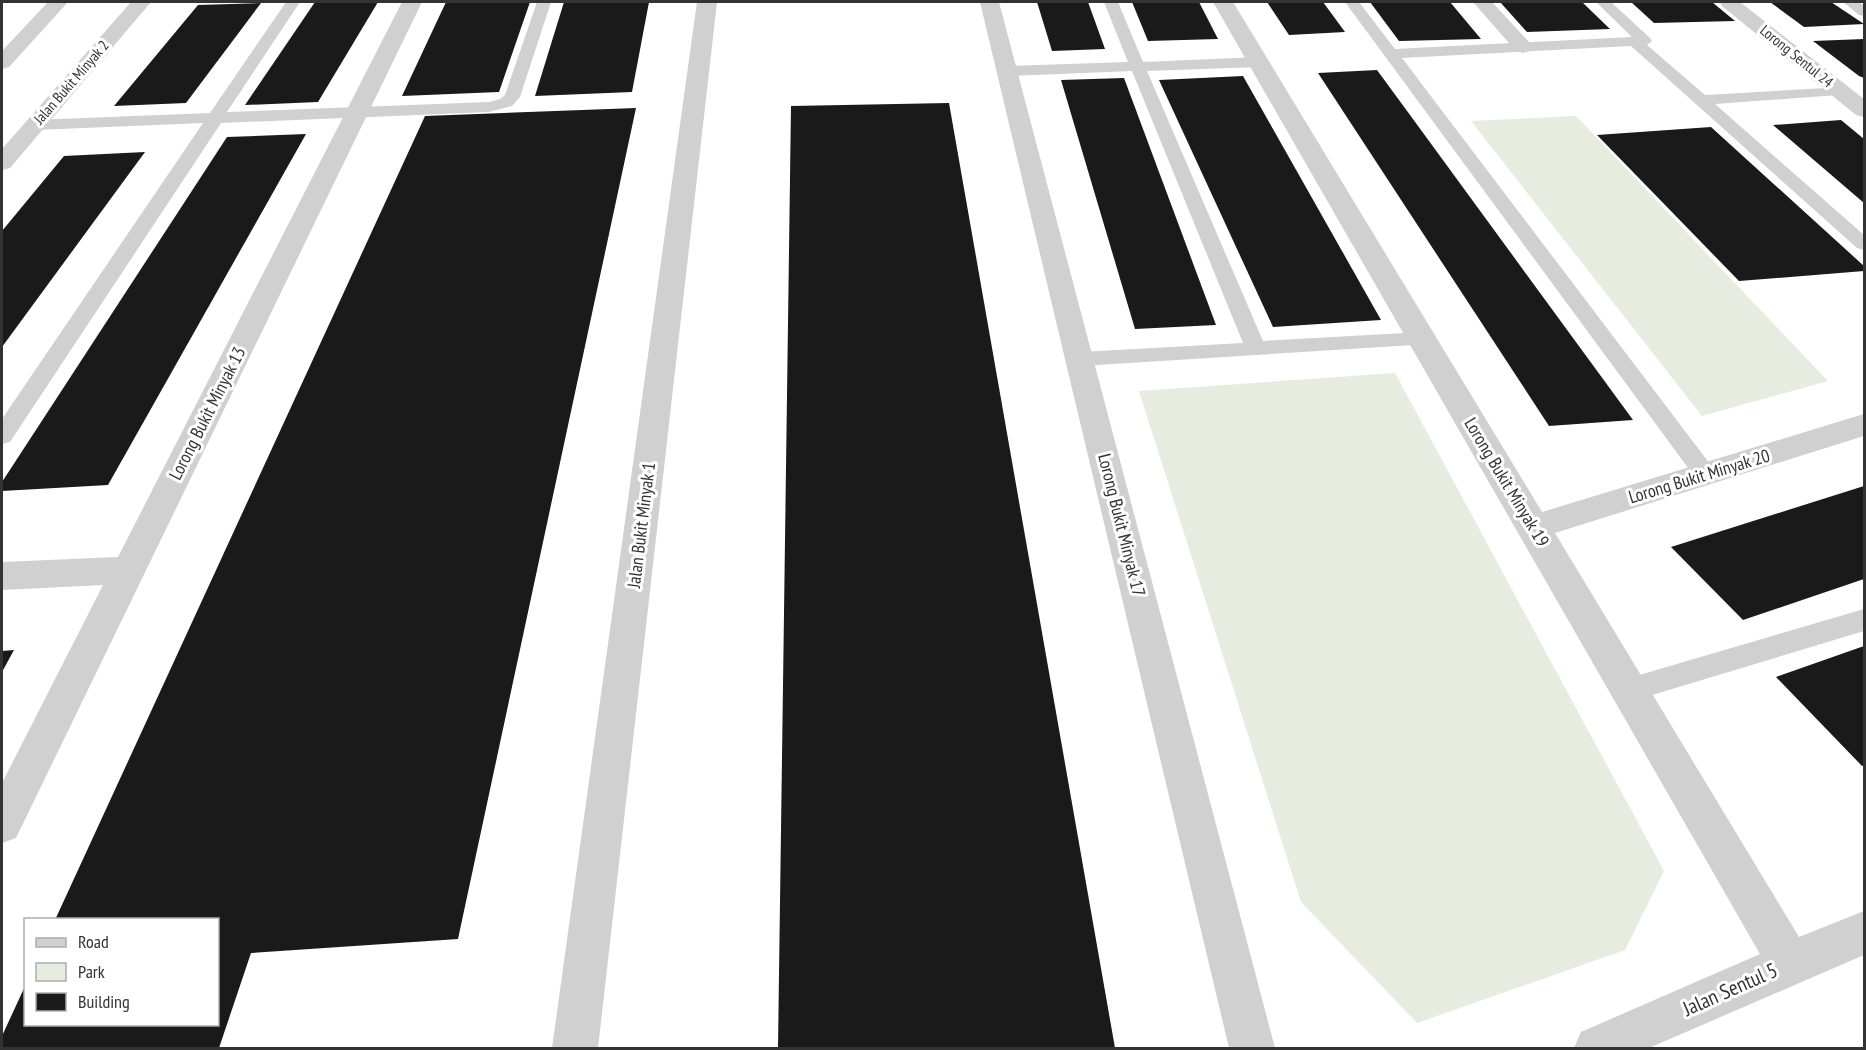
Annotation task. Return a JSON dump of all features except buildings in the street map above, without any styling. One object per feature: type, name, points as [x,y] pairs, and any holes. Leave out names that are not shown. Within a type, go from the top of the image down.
[{"type":"street","points":[[2,63],[58,2]]},
{"type":"street","name":"Jalan Bukit Minyak 2","points":[[2,163],[141,2]]},
{"type":"street","name":"Lorong Bukit Minyak 13","points":[[2,824],[412,2]]},
{"type":"street","name":"Jalan Bukit Minyak 1","points":[[574,1048],[707,2]]},
{"type":"street","name":"Lorong Bukit Minyak 17","points":[[989,2],[1081,359],[1252,1048]]},
{"type":"street","name":"Lorong Bukit Minyak 19","points":[[1223,2],[1790,963]]},
{"type":"street","points":[[1482,2],[1523,47]]},
{"type":"street","name":"Lorong Sentul 24","points":[[1730,2],[1864,109]]},
{"type":"street","name":"Lorong Bukit Minyak 20","points":[[1533,527],[1864,425]]},
{"type":"street","points":[[2,576],[129,570]]},
{"type":"street","name":"Jalan Sentul 5","points":[[1597,1048],[1864,933]]},
{"type":"lane","points":[[2,436],[293,2]]},
{"type":"lane","points":[[35,125],[489,107],[506,103],[512,97],[544,2]]},
{"type":"lane","points":[[1111,2],[1256,349]]},
{"type":"lane","points":[[1352,2],[1705,474]]},
{"type":"lane","points":[[1393,54],[1644,40],[1604,2]]},
{"type":"lane","points":[[1850,2],[1864,12]]},
{"type":"lane","points":[[1634,41],[1864,244]]},
{"type":"lane","points":[[1007,71],[1259,62]]},
{"type":"lane","points":[[1701,100],[1838,90]]},
{"type":"lane","points":[[1081,359],[1422,339]]},
{"type":"lane","points":[[1629,690],[1864,620]]},
{"type":"green space","points":[[1576,116],[1828,381],[1702,416],[1471,121]]},
{"type":"green space","points":[[1395,373],[1664,871],[1625,950],[1417,1023],[1301,902],[1139,391]]}]
